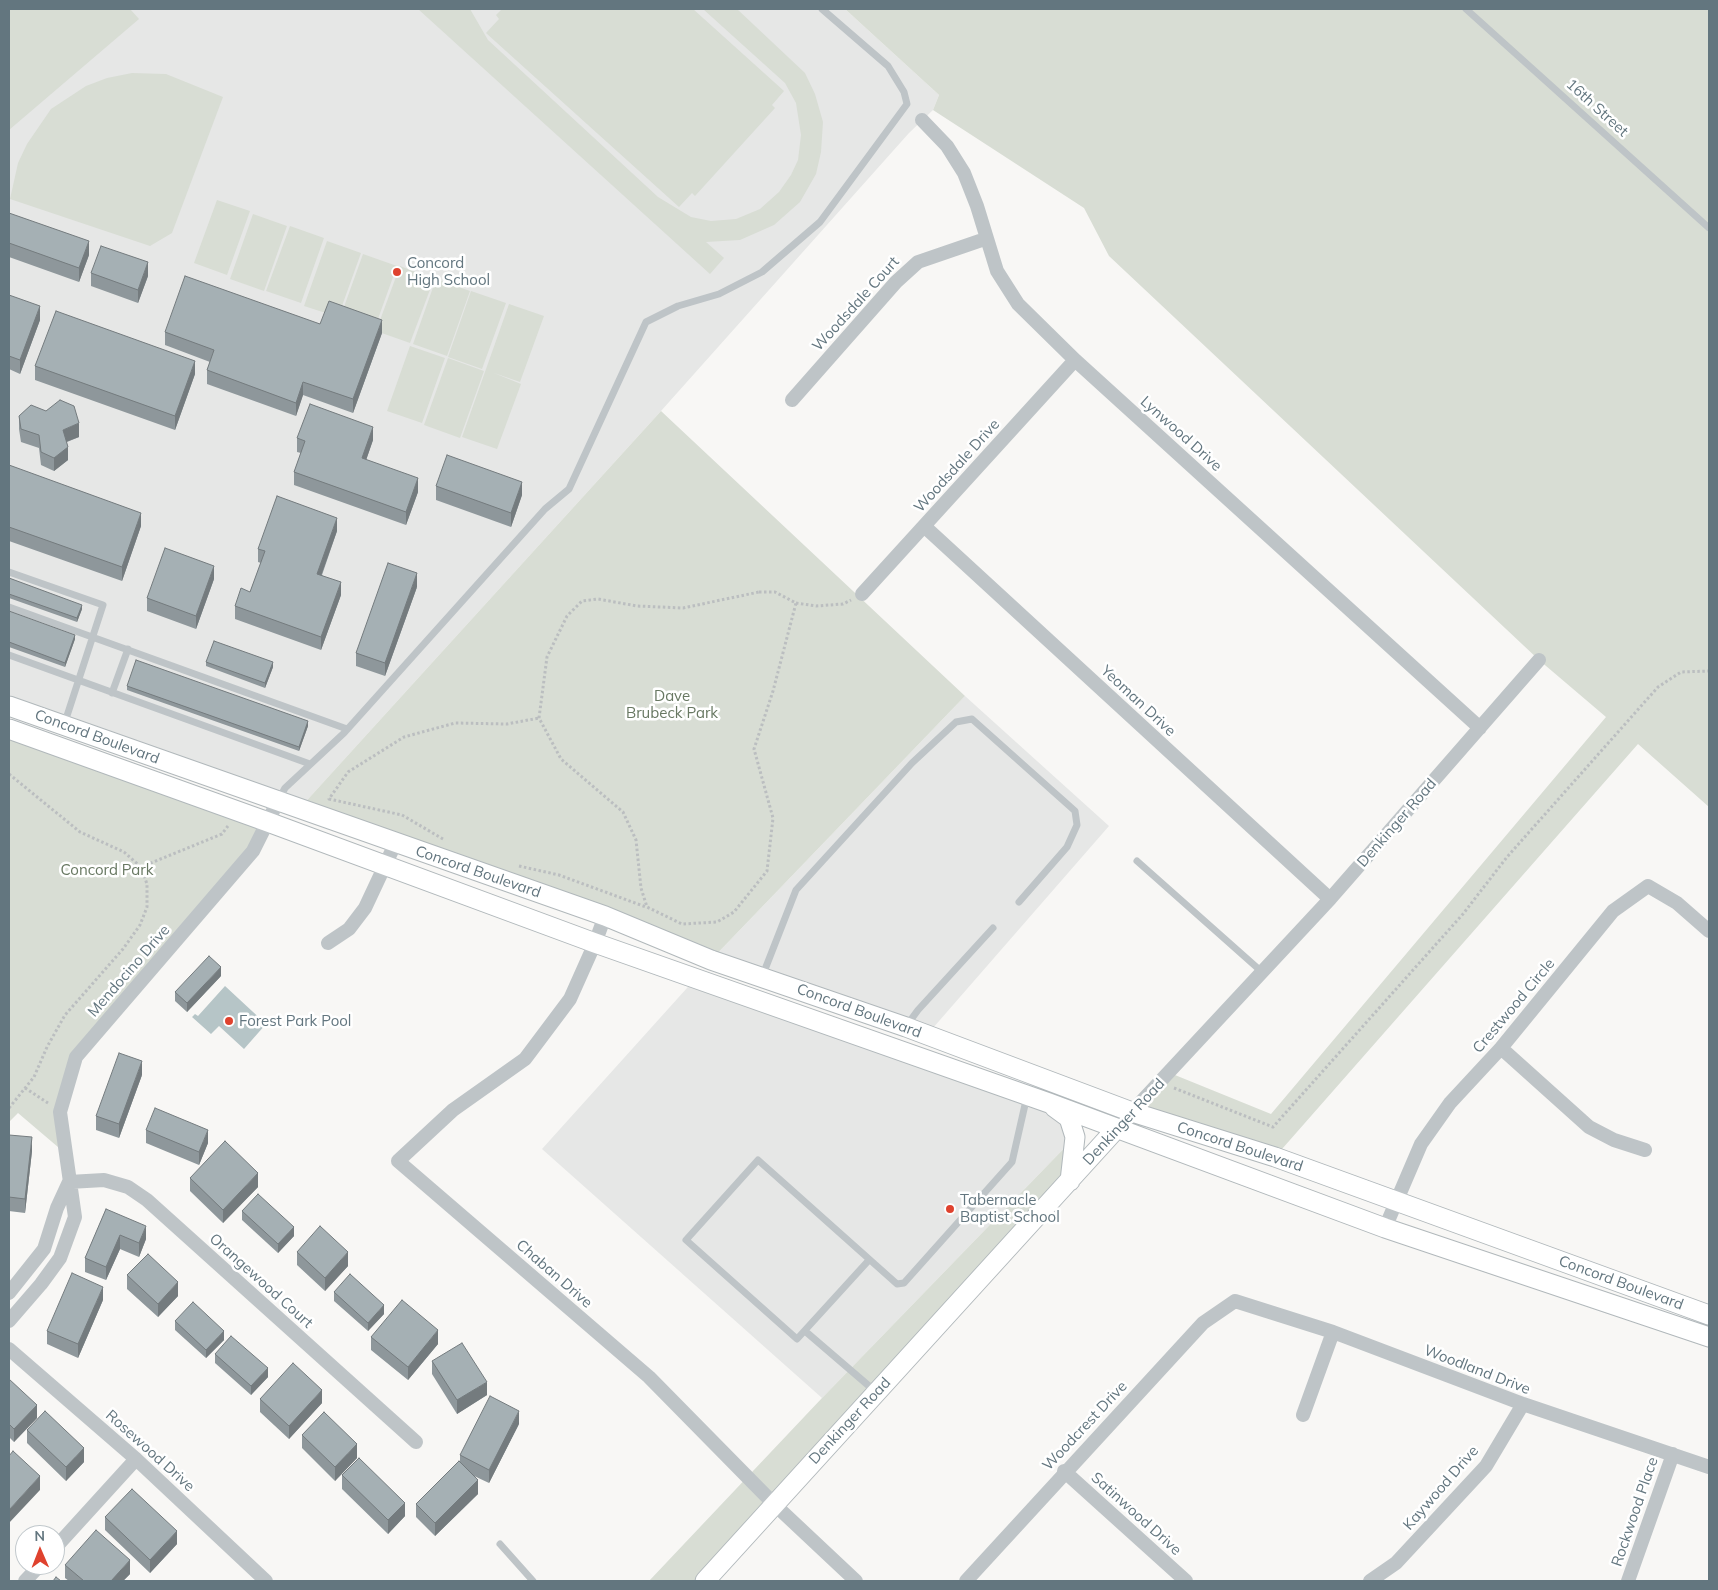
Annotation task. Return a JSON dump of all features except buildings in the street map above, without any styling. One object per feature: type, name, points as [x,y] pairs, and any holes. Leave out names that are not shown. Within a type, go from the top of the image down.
[{"type":"street","name":"Lynwood Drive","points":[[922,120],[947,146],[964,174],[977,206],[985,238],[997,271],[1018,304],[1076,360],[1480,728]]},
{"type":"street","name":"Woodsdale Court","points":[[792,400],[896,282],[918,262],[985,238]]},
{"type":"street","name":"Woodsdale Drive","points":[[862,594],[1076,360]]},
{"type":"street","name":"Yeoman Drive","points":[[924,526],[1330,899]]},
{"type":"street","name":"Denkinger Road","points":[[705,1581],[1117,1128],[1330,899],[1540,660]]},
{"type":"street","name":"Concord Boulevard","points":[[9,706],[395,844],[604,916],[711,960],[906,1027],[1132,1112],[1275,1157],[1709,1315]]},
{"type":"street","points":[[9,717],[45,730],[64,726]]},
{"type":"street","name":"Concord Boulevard","points":[[9,729],[595,943],[1027,1095],[1385,1228],[1709,1337]]},
{"type":"street","name":"Mendocino Drive","points":[[9,1321],[41,1284],[60,1258],[75,1217],[60,1112],[76,1057],[253,851],[278,801]]},
{"type":"street","points":[[328,943],[349,928],[364,908],[395,844]]},
{"type":"street","name":"Crestwood Circle","points":[[1385,1228],[1421,1144],[1450,1103],[1502,1048],[1614,911],[1648,886],[1677,903],[1709,931]]},
{"type":"street","points":[[595,943],[604,916]]},
{"type":"street","name":"Chaban Drive","points":[[595,943],[570,999],[525,1059],[453,1110],[398,1161],[649,1377],[774,1504],[856,1581]]},
{"type":"street","points":[[1502,1048],[1590,1127],[1614,1140],[1645,1150]]},
{"type":"street","points":[[1049,1103],[1069,1118],[1075,1137],[1070,1181]]},
{"type":"street","name":"Orangewood Court","points":[[69,1182],[104,1180],[128,1187],[140,1195],[416,1442]]},
{"type":"street","points":[[9,1293],[44,1249],[57,1208],[69,1182]]},
{"type":"street","name":"Woodland Drive","points":[[1235,1301],[1333,1332],[1522,1404],[1709,1467]]},
{"type":"street","name":"Woodcrest Drive","points":[[966,1581],[1064,1471],[1203,1323],[1235,1301]]},
{"type":"street","points":[[1303,1415],[1333,1332]]},
{"type":"street","name":"Rosewood Drive","points":[[9,1349],[136,1459],[266,1581]]},
{"type":"street","name":"Kaywood Drive","points":[[1370,1581],[1396,1563],[1486,1466],[1522,1404]]},
{"type":"street","name":"Rockwood Place","points":[[1628,1581],[1673,1454]]},
{"type":"street","points":[[65,1537],[136,1459]]},
{"type":"street","name":"Satinwood Drive","points":[[1064,1471],[1186,1581]]},
{"type":"lane","points":[[278,801],[285,788],[348,729],[545,509],[569,489],[646,322],[678,306],[719,294],[762,272],[820,222],[907,104],[904,92],[888,66],[822,9]]},
{"type":"lane","name":"16th Street","points":[[1466,9],[1709,228]]},
{"type":"lane","points":[[9,572],[104,604],[64,726]]},
{"type":"lane","points":[[9,607],[348,729]]},
{"type":"lane","points":[[112,693],[128,649]]},
{"type":"lane","points":[[9,655],[310,764]]},
{"type":"lane","points":[[762,977],[796,890],[912,763],[956,722],[972,719],[1075,811],[1077,825],[1067,847],[1019,902]]},
{"type":"lane","points":[[1137,861],[1262,972]]},
{"type":"lane","points":[[906,1027],[918,1010],[992,928]]},
{"type":"lane","points":[[869,1260],[797,1339],[686,1240],[758,1160],[897,1284],[904,1283],[1012,1162],[1027,1095]]},
{"type":"lane","points":[[805,1331],[876,1392]]},
{"type":"lane","points":[[500,1544],[533,1581]]},
{"type":"path","points":[[646,907],[641,888],[636,840],[622,812],[561,759],[539,718],[547,657],[567,616],[582,601],[598,599],[637,606],[683,608],[760,592],[775,592],[796,603],[816,606],[843,604],[862,594]]},
{"type":"path","points":[[514,865],[559,875],[646,907],[682,924],[717,922],[734,912],[767,871],[773,818],[754,749],[773,691],[796,603]]},
{"type":"path","points":[[1161,1082],[1273,1127],[1463,914],[1507,857],[1658,687],[1681,672],[1709,671]]},
{"type":"path","points":[[452,844],[402,815],[329,799],[348,772],[404,737],[455,723],[508,724],[539,718]]},
{"type":"path","points":[[9,774],[80,832],[124,852],[141,867],[147,884],[147,907],[140,925],[123,949],[65,1015],[47,1046],[34,1077],[9,1108]]},
{"type":"path","points":[[141,867],[222,834],[237,811]]},
{"type":"path","points":[[25,1088],[60,1112]]},
{"type":"shaded area","name":"Concord High School","points":[[9,9],[845,9],[939,95],[933,110],[909,133],[661,411],[299,809],[9,706]]},
{"type":"shaded area","points":[[965,696],[1109,826],[926,1036],[711,960]]},
{"type":"shaded area","points":[[696,978],[1049,1103],[1075,1137],[822,1398],[542,1149]]},
{"type":"shaded area","name":"Forest Park Pool","points":[[225,986],[266,1024],[244,1049],[219,1026],[211,1034],[192,1017],[195,1014],[198,1016]]},
{"type":"green space","points":[[9,9],[130,9],[139,19],[9,130]]},
{"type":"green space","points":[[418,9],[470,9],[488,40],[658,197],[691,217],[711,221],[736,219],[760,209],[779,192],[791,175],[798,160],[801,135],[796,103],[785,83],[703,9],[737,9],[805,73],[815,94],[823,122],[821,152],[816,174],[800,202],[774,225],[740,240],[706,242],[724,258],[710,274]]},
{"type":"green space","points":[[502,9],[693,9],[784,91],[772,105],[775,108],[695,196],[692,193],[679,207],[486,33],[499,19],[496,15]]},
{"type":"green space","points":[[845,9],[1709,9],[1709,807],[1638,744],[1275,1157],[1132,1112],[1170,1073],[1271,1114],[1606,717],[1539,660],[1109,256],[1084,208],[933,110],[939,95]]},
{"type":"green space","points":[[132,73],[166,74],[223,97],[172,233],[150,246],[10,199],[18,163],[27,144],[51,109],[86,86],[107,78]]},
{"type":"green space","points":[[217,200],[250,211],[227,275],[194,263]]},
{"type":"green space","points":[[253,214],[287,226],[264,291],[230,279]]},
{"type":"green space","points":[[290,226],[324,238],[301,303],[266,291]]},
{"type":"green space","points":[[327,241],[361,253],[338,317],[304,306]]},
{"type":"green space","points":[[363,254],[397,266],[374,330],[340,318]]},
{"type":"green space","points":[[400,266],[434,279],[410,343],[376,331]]},
{"type":"green space","points":[[436,279],[470,291],[447,356],[413,344]]},
{"type":"green space","points":[[471,291],[506,303],[482,369],[448,357]]},
{"type":"green space","points":[[509,304],[544,316],[520,382],[494,373],[521,384],[497,449],[462,437]]},
{"type":"green space","points":[[410,346],[445,358],[422,423],[387,411]]},
{"type":"green space","points":[[448,358],[484,371],[460,438],[424,425]]},
{"type":"green space","name":"Dave Brubeck Park","points":[[661,411],[965,696],[711,960],[299,809]]},
{"type":"green space","name":"Concord Park","points":[[9,729],[268,822],[253,851],[76,1057],[62,1106],[65,1153],[18,1113],[9,1122]]},
{"type":"green space","points":[[1075,1137],[1070,1181],[705,1581],[649,1581],[822,1398]]},
{"type":"place","name":"Concord High School","points":[[397,272]]},
{"type":"place","name":"Forest Park Pool","points":[[229,1021]]},
{"type":"place","name":"Tabernacle Baptist School","points":[[950,1209]]}]
